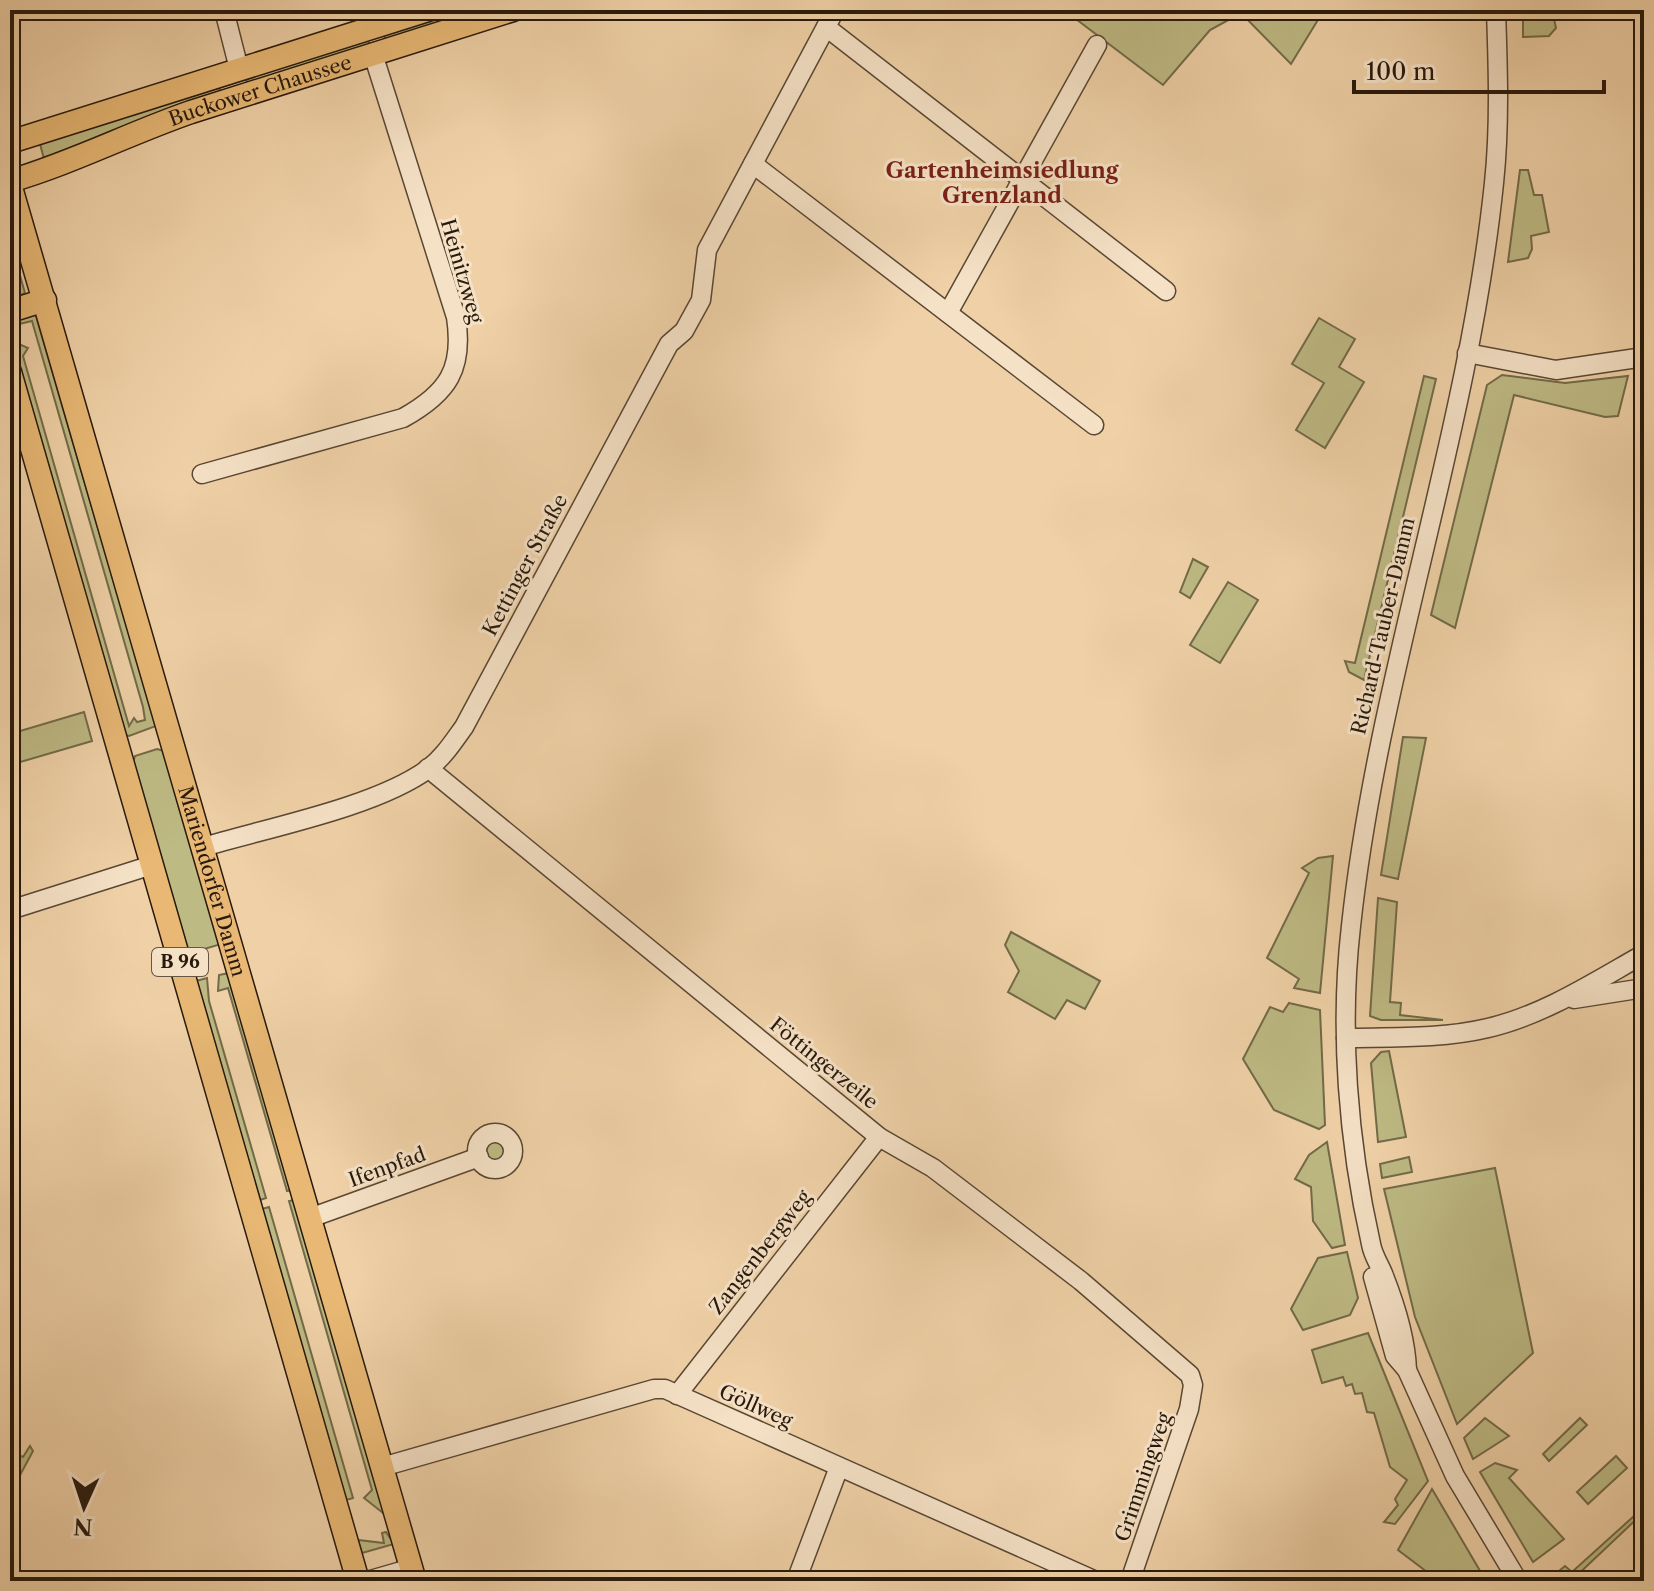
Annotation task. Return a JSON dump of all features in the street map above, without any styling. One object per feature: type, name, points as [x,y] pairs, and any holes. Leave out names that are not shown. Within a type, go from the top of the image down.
[{"type":"main road","name":"Buckower Chaussee","points":[[10,142],[428,10]]},
{"type":"main road","name":"Buckower Chaussee","points":[[10,182],[47,170],[153,124],[513,10]]},
{"type":"main road","name":"Mariendorfer Damm","points":[[10,182],[413,1574]]},
{"type":"main road","points":[[10,311],[45,300]]},
{"type":"main road","name":"B 96","points":[[10,372],[358,1581]]},
{"type":"street","points":[[224,10],[239,69]]},
{"type":"street","name":"Richard-Tauber-Damm","points":[[1496,10],[1499,81],[1494,181],[1467,353],[1373,774],[1351,927],[1346,1038],[1356,1160],[1373,1255],[1372,1273],[1383,1320],[1395,1356],[1407,1370],[1455,1476],[1518,1581]]},
{"type":"street","name":"Kettinger Straße","points":[[203,847],[374,797],[428,768],[464,727],[669,344],[684,331],[701,300],[707,250],[830,18],[1022,180],[1166,291]]},
{"type":"street","points":[[948,313],[1097,45]]},
{"type":"street","name":"Heinitzweg","points":[[202,474],[403,418],[429,404],[442,390],[457,362],[456,317],[373,54]]},
{"type":"street","points":[[753,164],[1094,425]]},
{"type":"street","points":[[1467,353],[1556,370],[1644,357]]},
{"type":"street","name":"Föttingerzeile","points":[[428,768],[879,1137],[933,1168],[1081,1281],[1180,1365],[1190,1375],[1193,1385]]},
{"type":"street","points":[[10,910],[152,865]]},
{"type":"street","points":[[1346,1038],[1429,1036],[1487,1028],[1559,1001],[1644,954]]},
{"type":"street","points":[[1559,1001],[1644,988]]},
{"type":"street","name":"Zangenbergweg","points":[[677,1395],[879,1137]]},
{"type":"street","name":"Ifenpfad","points":[[310,1218],[479,1157]]},
{"type":"street","name":"Grimmingweg","points":[[1130,1581],[1184,1425],[1193,1385]]},
{"type":"street","name":"Göllweg","points":[[382,1467],[654,1389],[677,1395],[1096,1581]]},
{"type":"street","points":[[796,1581],[839,1467]]},
{"type":"street","points":[[367,1581],[413,1574]]},
{"type":"shaded area","points":[[464,10],[489,10],[386,42],[384,35]]},
{"type":"shaded area","points":[[1064,10],[1324,10],[1291,64],[1241,13],[1210,30],[1163,85]]},
{"type":"shaded area","points":[[1523,10],[1552,10],[1556,28],[1549,36],[1523,37]]},
{"type":"shaded area","points":[[368,40],[370,47],[248,86],[246,79]]},
{"type":"shaded area","points":[[219,87],[221,95],[130,124],[44,159],[40,144]]},
{"type":"shaded area","points":[[1520,170],[1528,170],[1534,195],[1542,195],[1549,232],[1531,236],[1532,249],[1528,258],[1508,262]]},
{"type":"shaded area","points":[[10,241],[25,293],[10,300]]},
{"type":"shaded area","points":[[35,313],[156,726],[129,736],[125,735],[10,334],[10,319]],"holes":[[[32,321],[145,720],[137,722],[134,718],[129,726],[23,356],[28,348],[14,342],[12,332],[17,333],[15,325]]]},
{"type":"shaded area","points":[[1319,318],[1355,339],[1339,367],[1364,382],[1325,448],[1296,430],[1324,383],[1292,364]]},
{"type":"shaded area","points":[[1502,375],[1565,383],[1628,376],[1618,416],[1605,417],[1514,395],[1455,628],[1431,615],[1487,385]]},
{"type":"shaded area","points":[[1424,376],[1436,379],[1364,680],[1349,672],[1345,661],[1355,663]]},
{"type":"shaded area","points":[[1193,559],[1208,567],[1190,598],[1180,592]]},
{"type":"shaded area","points":[[1228,582],[1258,600],[1220,663],[1190,645]]},
{"type":"shaded area","points":[[84,712],[92,741],[10,765],[10,734]]},
{"type":"shaded area","points":[[1403,737],[1426,738],[1398,879],[1381,875]]},
{"type":"shaded area","points":[[157,749],[164,751],[220,941],[218,945],[194,952],[187,950],[133,763],[135,756]]},
{"type":"shaded area","points":[[1333,856],[1320,993],[1294,988],[1299,979],[1267,958],[1309,873],[1302,868],[1318,858]]},
{"type":"shaded area","points":[[1378,898],[1397,902],[1390,1002],[1401,1003],[1400,1015],[1443,1020],[1381,1020],[1370,1016]]},
{"type":"shaded area","points":[[1011,932],[1100,981],[1085,1009],[1067,1000],[1055,1019],[1008,992],[1019,971],[1005,945]]},
{"type":"shaded area","points":[[229,973],[292,1190],[287,1191],[228,988],[218,991],[219,975]]},
{"type":"shaded area","points":[[207,978],[209,1001],[266,1198],[260,1200],[196,981]]},
{"type":"shaded area","points":[[1289,1003],[1320,1010],[1325,1125],[1319,1129],[1274,1110],[1243,1059],[1270,1007],[1283,1012]]},
{"type":"shaded area","points":[[1389,1051],[1406,1137],[1378,1142],[1371,1063],[1381,1052]]},
{"type":"shaded area","points":[[496,1141],[503,1144],[506,1151],[503,1158],[496,1161],[489,1158],[486,1151],[489,1144]]},
{"type":"shaded area","points":[[1327,1142],[1345,1245],[1332,1248],[1313,1221],[1311,1187],[1295,1179],[1309,1155]]},
{"type":"shaded area","points":[[1409,1157],[1412,1172],[1382,1178],[1380,1164]]},
{"type":"shaded area","points":[[1495,1168],[1533,1353],[1457,1424],[1415,1317],[1384,1189]]},
{"type":"shaded area","points":[[295,1200],[383,1513],[364,1498],[372,1490],[289,1201]]},
{"type":"shaded area","points":[[269,1207],[353,1498],[346,1500],[262,1209]]},
{"type":"shaded area","points":[[1347,1252],[1358,1298],[1350,1315],[1303,1330],[1291,1309],[1318,1258]]},
{"type":"shaded area","points":[[1368,1333],[1428,1481],[1395,1524],[1384,1522],[1398,1505],[1395,1499],[1407,1480],[1390,1467],[1374,1413],[1367,1412],[1362,1393],[1355,1394],[1352,1384],[1346,1386],[1343,1377],[1322,1383],[1312,1350]]},
{"type":"shaded area","points":[[1485,1418],[1509,1436],[1473,1459],[1464,1438]]},
{"type":"shaded area","points":[[1580,1418],[1587,1425],[1549,1461],[1543,1454]]},
{"type":"shaded area","points":[[30,1446],[33,1451],[19,1477],[15,1477],[20,1463],[10,1457],[10,1451],[23,1457]]},
{"type":"shaded area","points":[[1616,1456],[1627,1468],[1588,1504],[1577,1492]]},
{"type":"shaded area","points":[[1495,1463],[1517,1470],[1509,1478],[1564,1539],[1533,1562],[1480,1472]]},
{"type":"shaded area","points":[[1432,1489],[1486,1581],[1439,1581],[1398,1550]]},
{"type":"shaded area","points":[[1644,1507],[1644,1512],[1571,1581],[1547,1581],[1565,1566],[1572,1572]]},
{"type":"shaded area","points":[[386,1532],[394,1544],[362,1553],[358,1540],[384,1543],[382,1533]]},
{"type":"district","name":"Gartenheimsiedlung Grenzland","points":[[1002,182]]}]
